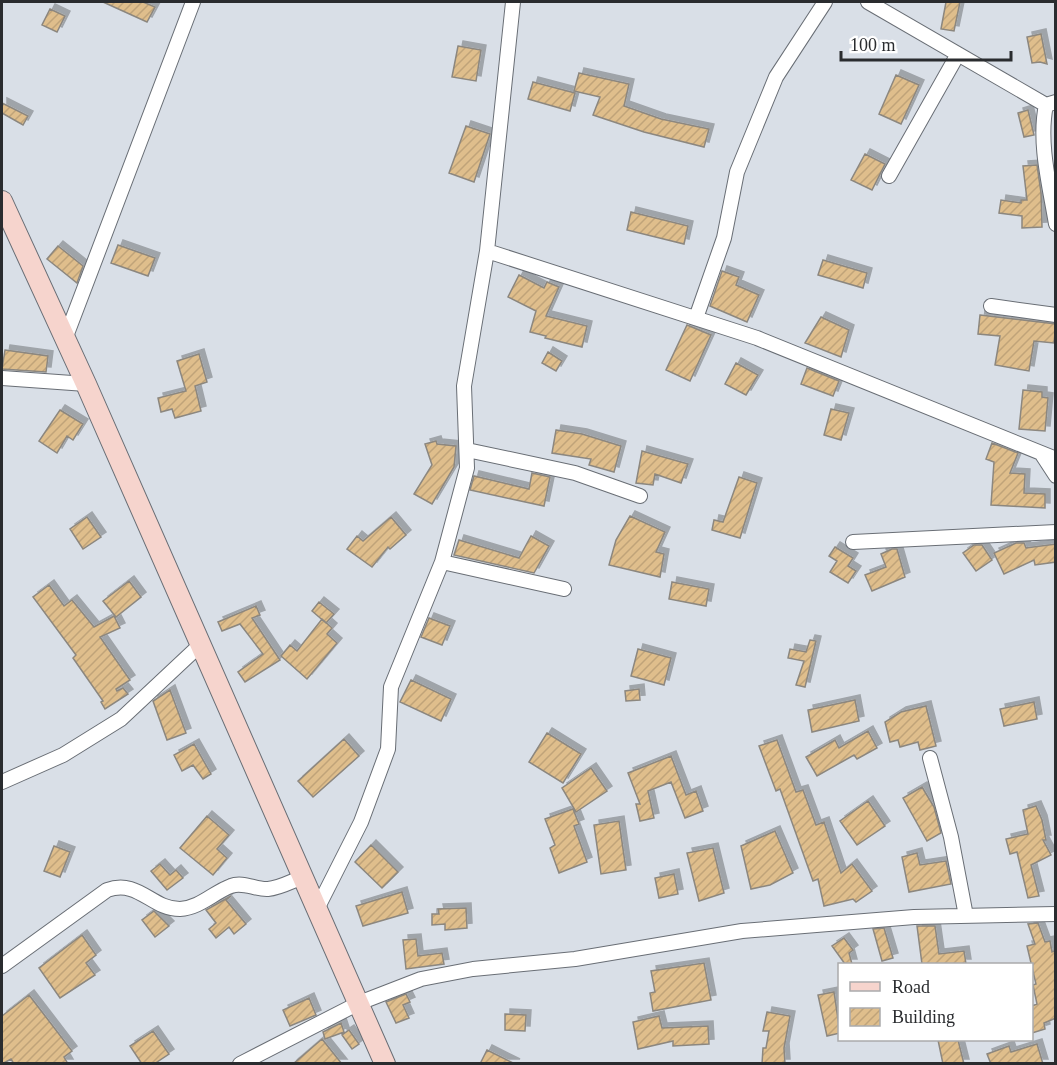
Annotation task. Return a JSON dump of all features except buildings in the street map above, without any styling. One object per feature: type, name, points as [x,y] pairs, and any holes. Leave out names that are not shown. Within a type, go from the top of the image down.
[{"type":"main road","points":[[2,201],[86,384],[385,1064]]},
{"type":"street","points":[[65,339],[193,2]]},
{"type":"street","points":[[317,909],[361,822],[388,749],[391,687],[441,562],[467,468],[464,386],[487,251],[513,2]]},
{"type":"street","points":[[696,318],[724,238],[737,172],[776,77],[825,2]]},
{"type":"street","points":[[868,2],[1051,104],[1043,118],[1056,224]]},
{"type":"street","points":[[889,176],[958,54]]},
{"type":"street","points":[[487,251],[758,338],[1056,459]]},
{"type":"street","points":[[991,306],[1056,315]]},
{"type":"street","points":[[2,378],[86,384]]},
{"type":"street","points":[[467,450],[575,473],[640,496]]},
{"type":"street","points":[[1041,453],[1056,476]]},
{"type":"street","points":[[853,542],[1056,532]]},
{"type":"street","points":[[441,562],[564,589]]},
{"type":"street","points":[[2,782],[63,755],[121,719],[200,645]]},
{"type":"street","points":[[930,758],[951,837],[966,916]]},
{"type":"street","points":[[2,966],[106,890],[119,886],[134,888],[154,901],[180,909],[199,904],[233,884],[267,889],[303,877]]},
{"type":"street","points":[[240,1064],[359,1003],[421,980],[472,969],[575,959],[742,931],[914,916],[1056,914]]}]
